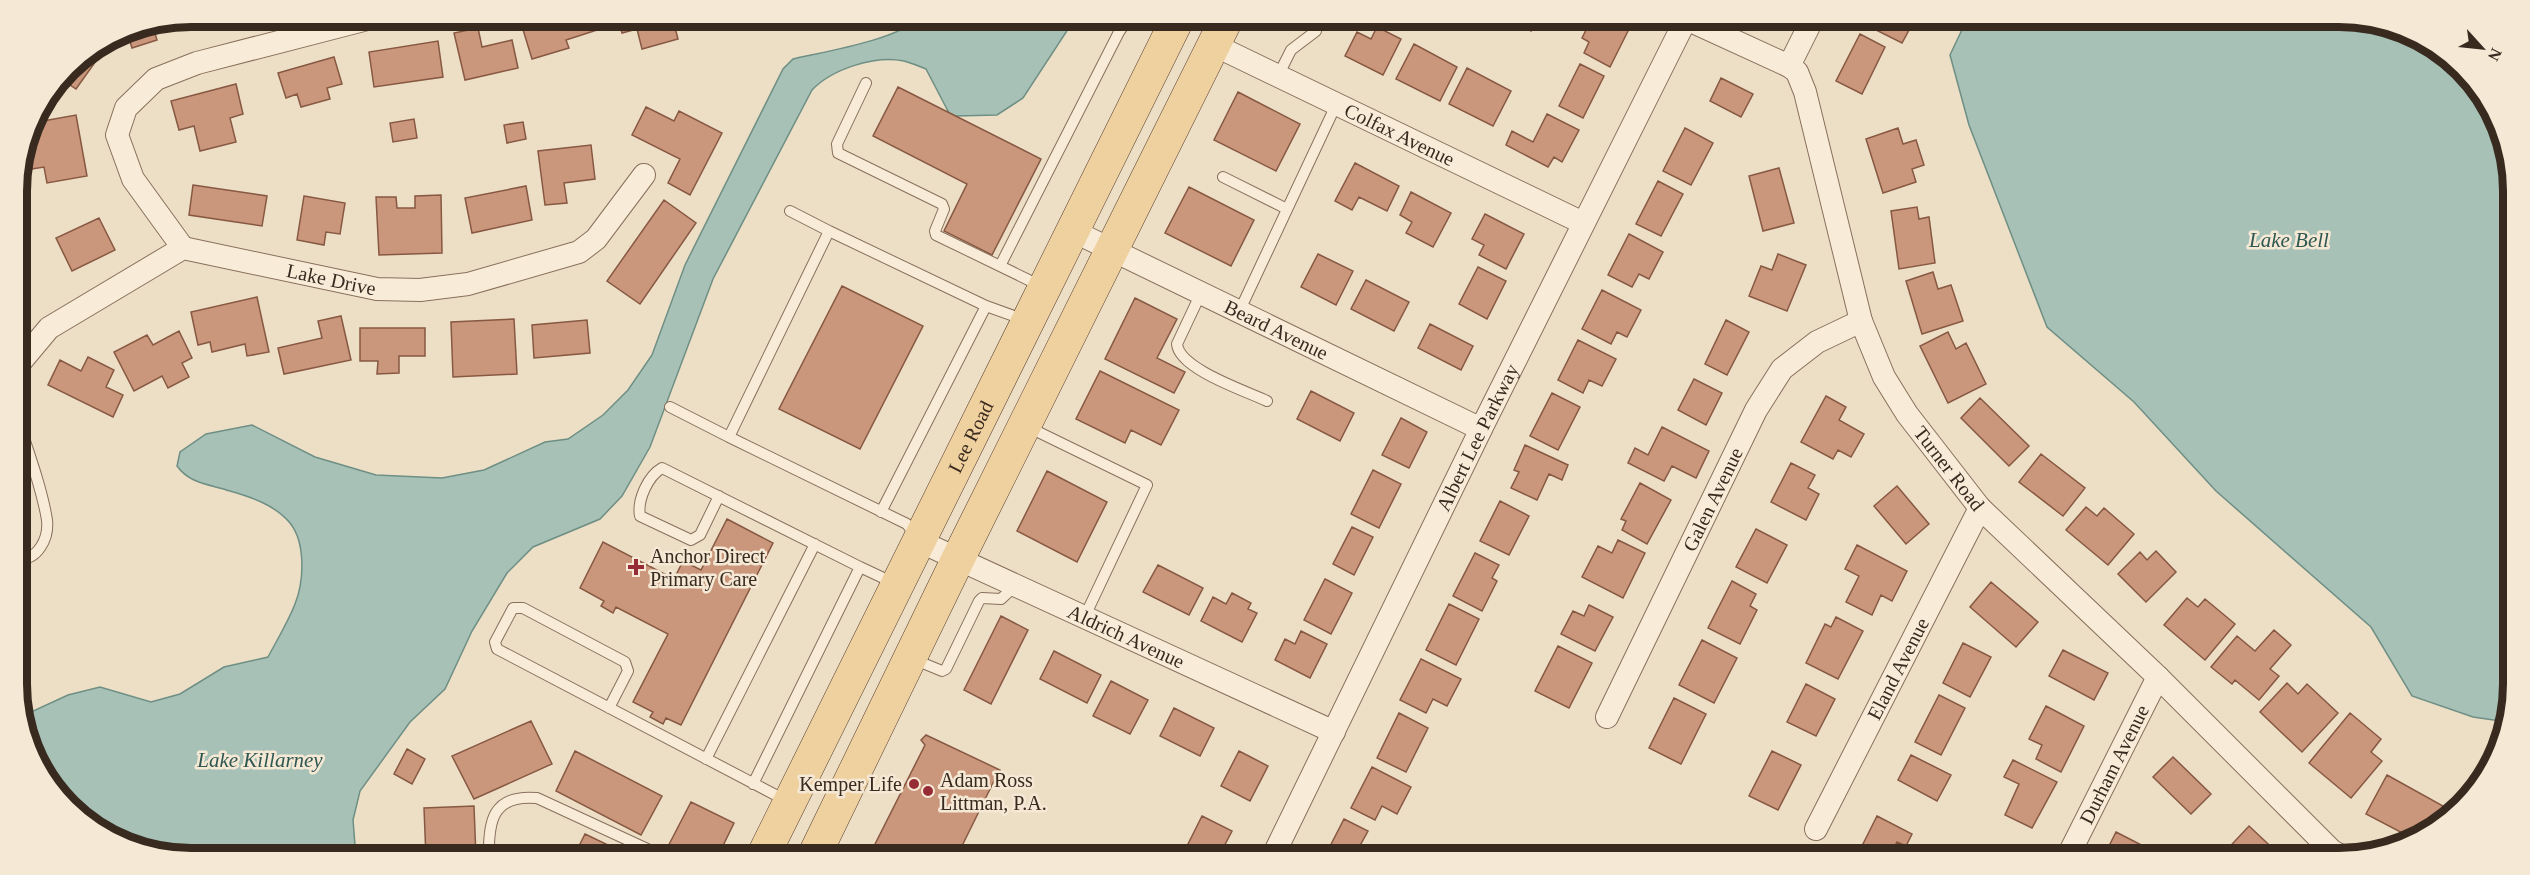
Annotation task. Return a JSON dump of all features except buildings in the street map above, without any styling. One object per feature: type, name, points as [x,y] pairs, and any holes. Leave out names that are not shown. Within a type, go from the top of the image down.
[{"type":"main road","name":"Lee Road","points":[[767,848],[1073,231],[1170,27]]},
{"type":"main road","points":[[818,848],[958,559],[1221,31]]},
{"type":"street","points":[[27,354],[49,328],[183,248],[133,179],[117,135],[126,108],[156,79],[197,63],[336,27]]},
{"type":"street","name":"Albert Lee Parkway","points":[[1277,848],[1679,27]]},
{"type":"street","points":[[1703,27],[1789,66],[1808,27]]},
{"type":"street","name":"Colfax Avenue","points":[[1221,31],[1278,76],[1583,223]]},
{"type":"street","name":"Turner Road","points":[[1789,66],[1797,72],[1805,92],[1861,321],[1884,377],[1907,414],[1980,508],[2158,677],[2327,848]]},
{"type":"street","name":"Lake Drive","points":[[183,248],[377,289],[420,290],[468,284],[579,252],[596,239],[644,175]]},
{"type":"street","name":"Beard Avenue","points":[[1073,231],[1481,429]]},
{"type":"street","name":"Galen Avenue","points":[[1607,717],[1756,410],[1782,369],[1817,342],[1861,321]]},
{"type":"street","name":"Eland Avenue","points":[[1816,829],[1980,508]]},
{"type":"street","name":"Aldrich Avenue","points":[[919,541],[1334,732]]},
{"type":"street","name":"Durham Avenue","points":[[2072,848],[2158,677]]},
{"type":"lane","points":[[1000,266],[1122,27]]},
{"type":"lane","points":[[1278,76],[1291,50],[1316,31]]},
{"type":"lane","points":[[866,83],[837,144],[838,153],[942,204],[944,210],[935,231],[936,235],[1045,288]]},
{"type":"lane","points":[[1239,312],[1336,105]]},
{"type":"lane","points":[[1223,177],[1287,209]]},
{"type":"lane","points":[[790,211],[986,306],[1028,321]]},
{"type":"lane","points":[[729,437],[830,231]]},
{"type":"lane","points":[[1201,293],[1177,344],[1178,351],[1194,367],[1268,401]]},
{"type":"lane","points":[[881,512],[986,306]]},
{"type":"lane","points":[[670,407],[907,524],[919,541]]},
{"type":"lane","points":[[1025,425],[1147,485],[1085,616]]},
{"type":"lane","points":[[27,448],[47,522],[40,552],[27,560]]},
{"type":"lane","points":[[719,496],[700,535],[691,540],[640,516],[638,506],[654,472],[662,468],[719,496],[860,567],[897,584]]},
{"type":"lane","points":[[706,759],[815,544]]},
{"type":"lane","points":[[753,784],[860,567]]},
{"type":"lane","points":[[910,658],[942,671],[946,669],[981,598],[1000,598],[1016,585]]},
{"type":"lane","points":[[609,708],[628,671],[625,662],[523,608],[513,608],[495,642],[497,650],[790,802]]},
{"type":"lane","points":[[489,848],[488,831],[492,816],[501,807],[519,796],[537,798],[645,848]]},
{"type":"water","name":"Lake Killarney","points":[[906,27],[1069,27],[1023,98],[997,115],[955,116],[949,113],[926,69],[904,61],[880,60],[855,65],[831,76],[812,90],[713,279],[650,447],[622,496],[600,519],[533,547],[507,573],[472,631],[445,689],[410,722],[360,791],[353,820],[355,848],[191,848],[159,845],[119,831],[100,820],[68,792],[44,756],[30,713],[68,695],[100,687],[151,702],[180,694],[224,667],[268,657],[286,624],[298,595],[302,574],[301,552],[299,541],[290,523],[277,511],[262,503],[188,477],[177,466],[180,452],[206,434],[252,425],[315,457],[376,475],[442,478],[484,470],[545,442],[568,439],[603,415],[628,390],[652,355],[685,265],[783,69],[793,59],[861,44]]},
{"type":"water","name":"Lake Bell","points":[[1963,27],[2360,28],[2392,36],[2411,44],[2447,68],[2452,73],[2452,78],[2457,78],[2462,83],[2481,109],[2491,128],[2502,170],[2503,684],[2498,721],[2473,717],[2412,696],[2371,627],[2216,491],[2134,402],[2047,327],[1969,125],[1950,55]]},
{"type":"place","name":"Anchor Direct Primary Care","points":[[636,567]]},
{"type":"place","name":"Kemper Life","points":[[914,784]]},
{"type":"place","name":"Adam Ross Littman, P.A.","points":[[928,791]]}]
